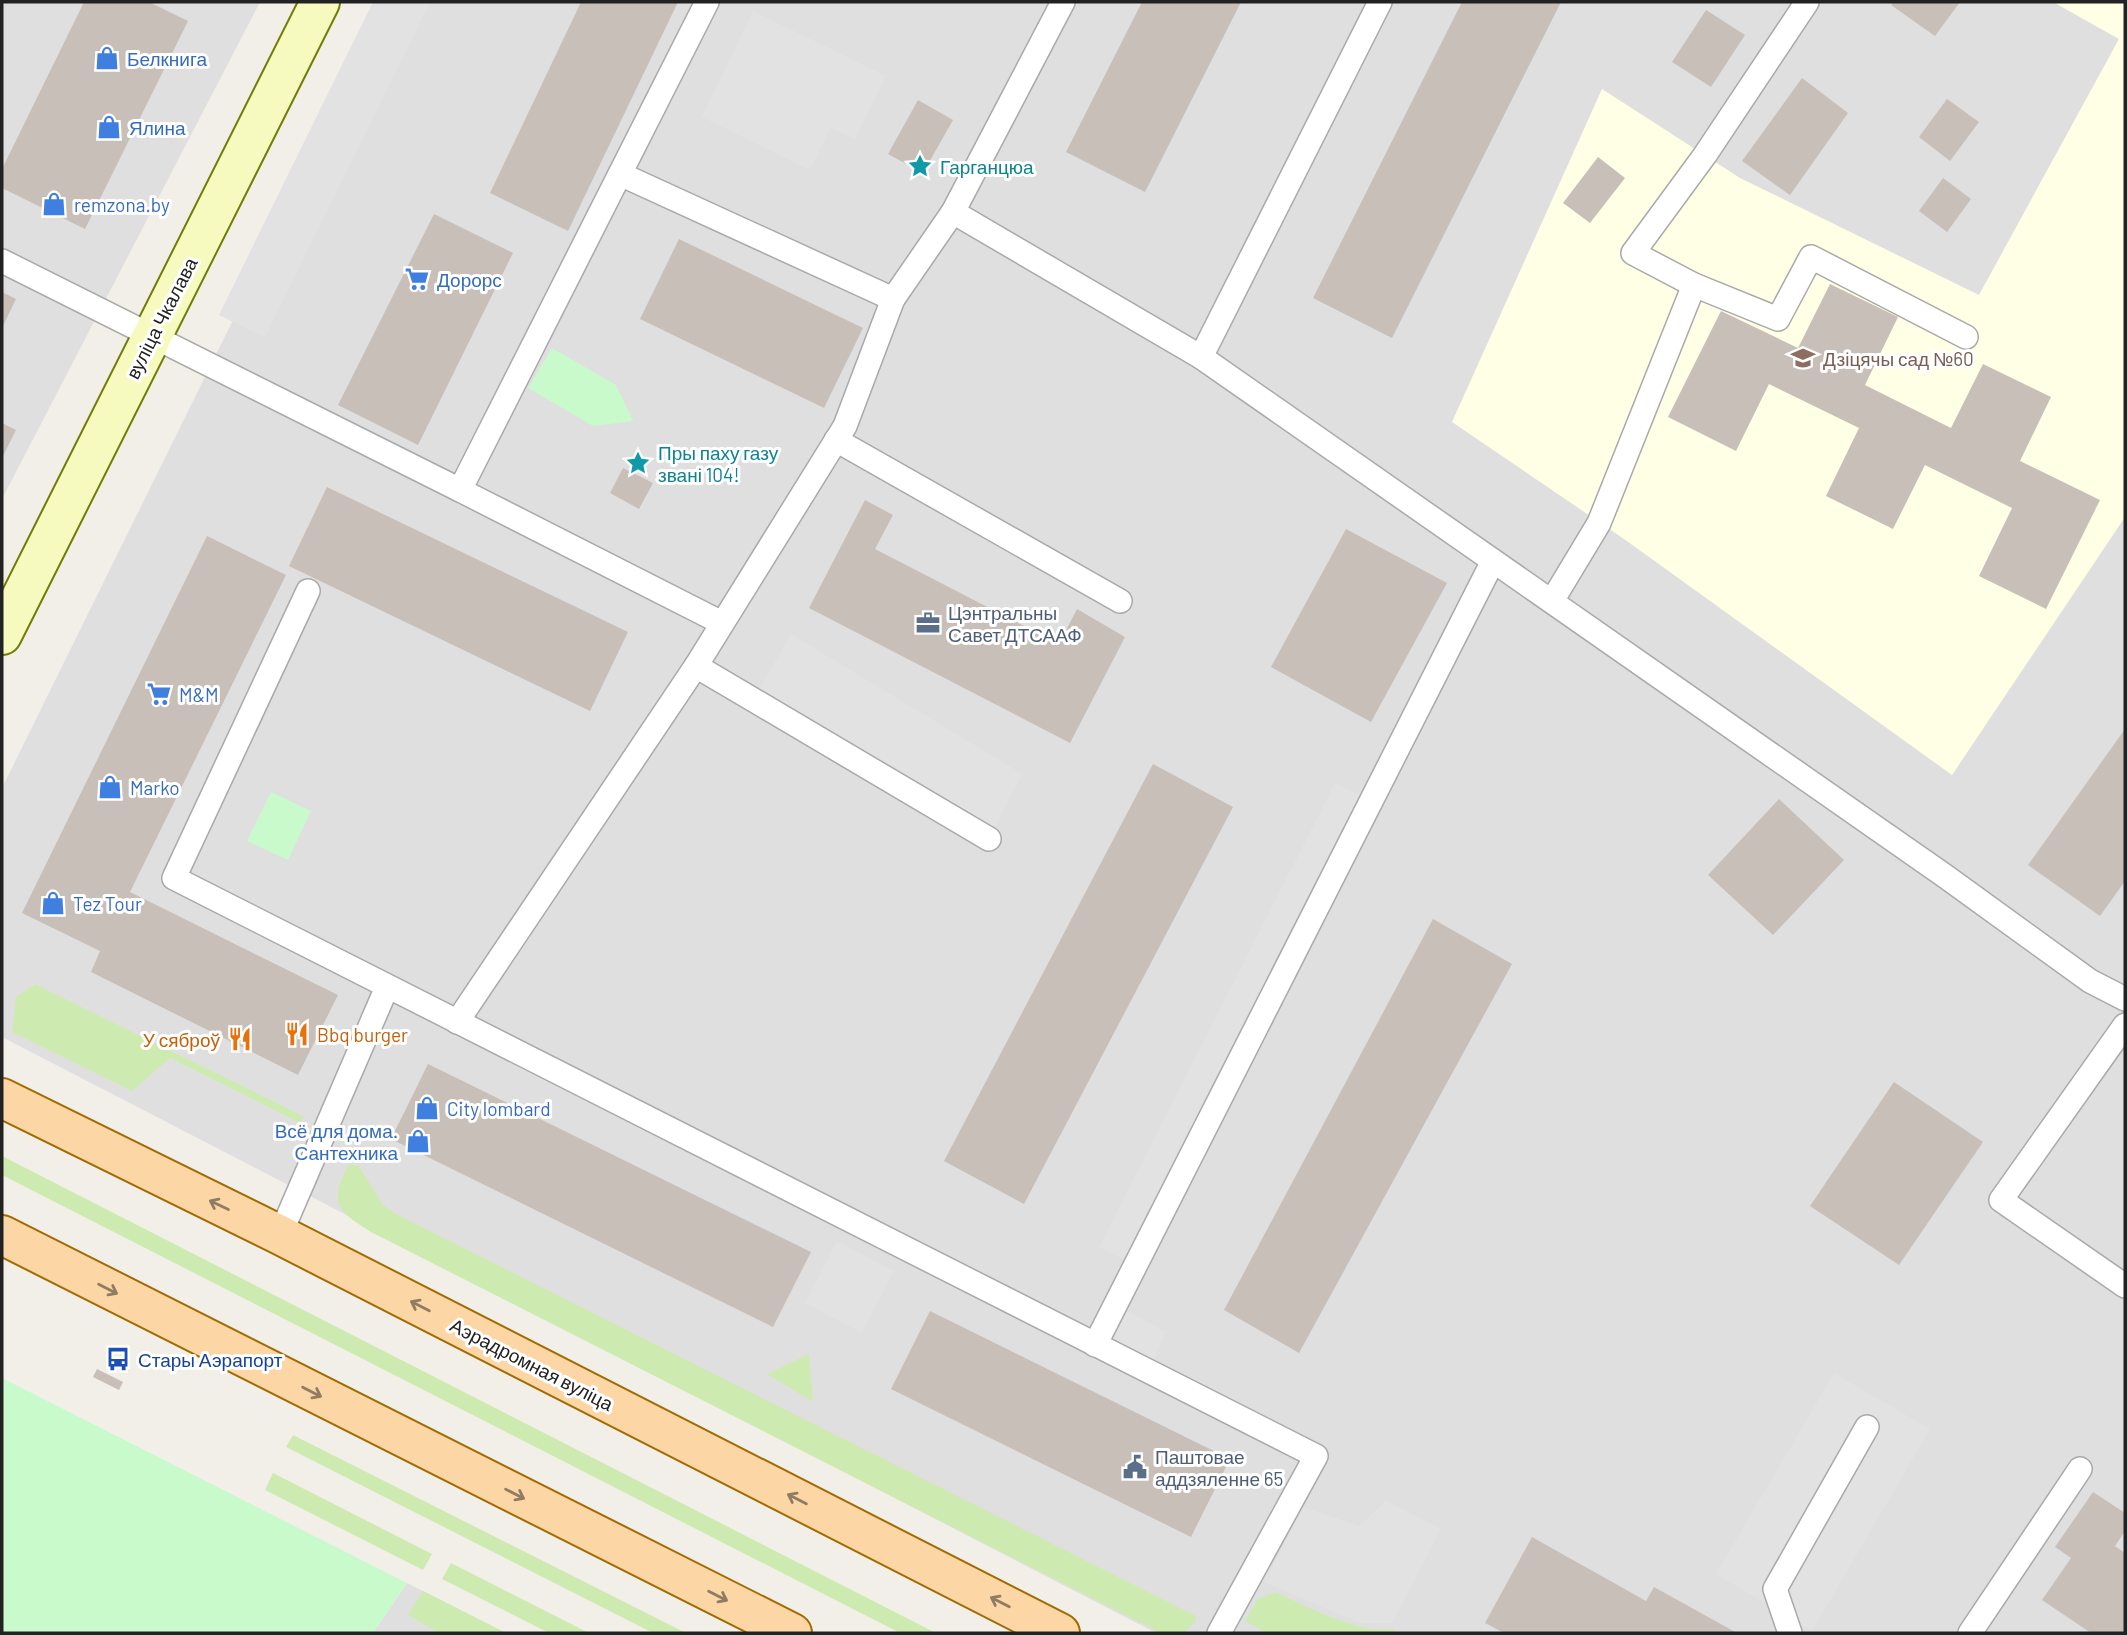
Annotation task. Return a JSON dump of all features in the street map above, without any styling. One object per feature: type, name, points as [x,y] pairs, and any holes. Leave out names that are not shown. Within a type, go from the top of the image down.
[{"type":"main road","name":"вуліца Чкалава","points":[[2,635],[320,2]]},
{"type":"main road","name":"Аэрадромная вуліца","points":[[2,1098],[280,1235],[1060,1633]]},
{"type":"main road","points":[[2,1235],[792,1633]]},
{"type":"main road","points":[[2,1256],[48,1258]]},
{"type":"lane","points":[[460,490],[708,2]]},
{"type":"lane","points":[[457,1022],[696,666],[845,426],[893,299],[953,212],[1063,2]]},
{"type":"lane","points":[[1201,357],[1380,2]]},
{"type":"lane","points":[[1807,2],[1705,155],[1633,253],[1694,285],[1778,319],[1811,257],[1966,337]]},
{"type":"lane","points":[[620,174],[893,299]]},
{"type":"lane","points":[[953,212],[1201,357],[2090,981],[2125,999]]},
{"type":"lane","points":[[2,261],[722,623]]},
{"type":"lane","points":[[1552,601],[1599,523],[1694,285]]},
{"type":"lane","points":[[836,440],[1120,601]]},
{"type":"lane","points":[[1096,1345],[1492,563]]},
{"type":"lane","points":[[308,591],[174,878],[1316,1457],[1219,1633]]},
{"type":"lane","points":[[696,666],[989,839]]},
{"type":"lane","points":[[280,1235],[387,987]]},
{"type":"lane","points":[[2125,1025],[2001,1200],[2125,1286]]},
{"type":"lane","points":[[1790,1633],[1774,1589],[1867,1427]]},
{"type":"lane","points":[[1970,1633],[2080,1469]]},
{"type":"shaded area","points":[[2,2],[260,2],[2,499]]},
{"type":"shaded area","points":[[373,2],[430,2],[265,337],[219,315]]},
{"type":"shaded area","points":[[390,2],[2125,2],[2125,1633],[1156,1633],[2,1037],[2,788]]},
{"type":"shaded area","name":"Дзіцячы сад №60","points":[[2053,2],[2125,2],[2125,517],[1952,775],[1624,539],[1452,422],[1602,89],[1740,178],[1979,295],[2119,39]]},
{"type":"shaded area","points":[[753,11],[886,76],[855,139],[830,128],[810,170],[702,117]]},
{"type":"shaded area","points":[[791,634],[1022,774],[989,839],[753,700]]},
{"type":"shaded area","points":[[1335,783],[1370,801],[1136,1266],[1099,1247]]},
{"type":"shaded area","points":[[837,1241],[894,1271],[862,1333],[805,1303]]},
{"type":"shaded area","points":[[1116,1305],[1166,1332],[1149,1372],[1096,1345]]},
{"type":"shaded area","points":[[1834,1373],[1930,1429],[1812,1631],[1716,1574]]},
{"type":"shaded area","points":[[1386,1501],[1441,1529],[1392,1623],[1360,1623],[1264,1582],[1304,1507],[1359,1526]]},
{"type":"shaded area","points":[[407,1583],[506,1633],[373,1633]]},
{"type":"green space","points":[[552,348],[616,385],[633,421],[593,426],[528,388]]},
{"type":"green space","points":[[271,792],[311,811],[288,860],[247,841]]},
{"type":"green space","points":[[35,984],[305,1117],[298,1122],[170,1058],[132,1091],[12,1032],[16,997]]},
{"type":"green space","points":[[2,1156],[936,1633],[900,1633],[2,1175]]},
{"type":"green space","points":[[349,1164],[359,1166],[383,1205],[396,1214],[1196,1616],[1196,1621],[1184,1633],[1161,1633],[373,1233],[351,1218],[340,1205],[339,1188]]},
{"type":"green space","points":[[809,1354],[813,1402],[767,1374]]},
{"type":"green space","points":[[2,1378],[407,1583],[373,1633],[2,1633]]},
{"type":"green space","points":[[293,1435],[686,1633],[653,1633],[286,1447]]},
{"type":"green space","points":[[273,1473],[432,1554],[423,1570],[265,1490]]},
{"type":"green space","points":[[451,1563],[589,1633],[549,1633],[442,1579]]},
{"type":"green space","points":[[423,1591],[506,1633],[439,1633],[408,1615]]},
{"type":"green space","points":[[1275,1592],[1350,1624],[1380,1630],[1394,1629],[1396,1633],[1267,1633],[1245,1621],[1257,1600]]},
{"type":"building","points":[[84,2],[149,2],[188,21],[85,229],[2,188],[2,169]]},
{"type":"building","points":[[581,2],[678,2],[568,231],[490,193]]},
{"type":"building","points":[[1142,2],[1241,2],[1145,192],[1066,152]]},
{"type":"building","points":[[1462,2],[1561,2],[1392,338],[1313,298]]},
{"type":"building","points":[[1894,2],[1960,2],[1935,36],[1891,5]]},
{"type":"building","points":[[1706,10],[1745,35],[1711,87],[1672,62]]},
{"type":"building","points":[[1802,78],[1848,113],[1790,195],[1742,161]]},
{"type":"building","points":[[1947,99],[1979,122],[1950,161],[1919,137]]},
{"type":"building","points":[[918,100],[953,120],[923,173],[888,154]]},
{"type":"building","points":[[1598,157],[1625,178],[1590,223],[1563,203]]},
{"type":"building","points":[[1943,178],[1971,199],[1947,232],[1919,211]]},
{"type":"building","points":[[434,214],[513,253],[418,445],[338,405]]},
{"type":"building","points":[[679,239],[863,328],[824,408],[640,319]]},
{"type":"building","points":[[1830,284],[1898,317],[1865,385],[1951,428],[1983,364],[2051,397],[2020,461],[2100,500],[2046,609],[1979,576],[2012,508],[1925,465],[1893,529],[1826,496],[1859,428],[1769,384],[1736,451],[1668,417],[1721,311],[1798,348]]},
{"type":"building","points":[[2,292],[16,299],[2,328]]},
{"type":"building","points":[[2,423],[16,430],[2,458]]},
{"type":"building","points":[[623,468],[653,483],[639,509],[610,493]]},
{"type":"building","points":[[327,487],[628,632],[590,711],[289,566]]},
{"type":"building","name":"Цэнтральны Савет ДТСААФ","points":[[865,500],[893,515],[875,549],[1059,644],[1077,609],[1125,637],[1070,743],[809,608]]},
{"type":"building","points":[[1346,529],[1447,583],[1371,722],[1271,667]]},
{"type":"building","points":[[207,536],[286,575],[130,892],[338,995],[298,1075],[91,972],[100,951],[22,913]]},
{"type":"building","points":[[2125,729],[2125,881],[2100,916],[2028,865]]},
{"type":"building","points":[[1153,764],[1233,807],[1024,1204],[944,1161]]},
{"type":"building","points":[[1779,799],[1844,860],[1773,935],[1708,875]]},
{"type":"building","points":[[1433,919],[1512,964],[1299,1353],[1224,1310]]},
{"type":"building","points":[[428,1064],[811,1252],[773,1327],[391,1139]]},
{"type":"building","points":[[1894,1082],[1983,1142],[1899,1265],[1810,1206]]},
{"type":"building","points":[[930,1311],[1230,1459],[1191,1537],[891,1389]]},
{"type":"building","points":[[97,1369],[123,1382],[119,1390],[93,1377]]},
{"type":"building","points":[[2093,1492],[2125,1513],[2125,1531],[2115,1546],[2125,1553],[2125,1633],[2091,1633],[2042,1600],[2071,1558],[2055,1547]]},
{"type":"building","points":[[1532,1537],[1646,1601],[1654,1587],[1737,1633],[1504,1633],[1485,1623]]},
{"type":"place","name":"Белкнига","points":[[107,58]]},
{"type":"place","name":"Ялина","points":[[109,127]]},
{"type":"place","name":"Гарганцюа","points":[[920,166]]},
{"type":"place","name":"remzona.by","points":[[54,204]]},
{"type":"place","name":"Дорорс","points":[[417,279]]},
{"type":"place","name":"Дзіцячы сад №60","points":[[1803,358]]},
{"type":"place","name":"Пры паху газу звані 104!","points":[[638,463]]},
{"type":"place","name":"Цэнтральны Савет ДТСААФ","points":[[928,623]]},
{"type":"place","name":"M&M","points":[[159,694]]},
{"type":"place","name":"Marko","points":[[110,787]]},
{"type":"place","name":"Tez Tour","points":[[53,903]]},
{"type":"place","name":"Bbq burger","points":[[297,1034]]},
{"type":"place","name":"У сяброў","points":[[240,1039]]},
{"type":"place","name":"City lombard","points":[[427,1108]]},
{"type":"place","name":"Всё для дома. Сантехника","points":[[418,1141]]},
{"type":"place","name":"Стары Аэрапорт","points":[[118,1359]]},
{"type":"place","name":"Паштовае аддзяленне 65","points":[[1135,1467]]}]
